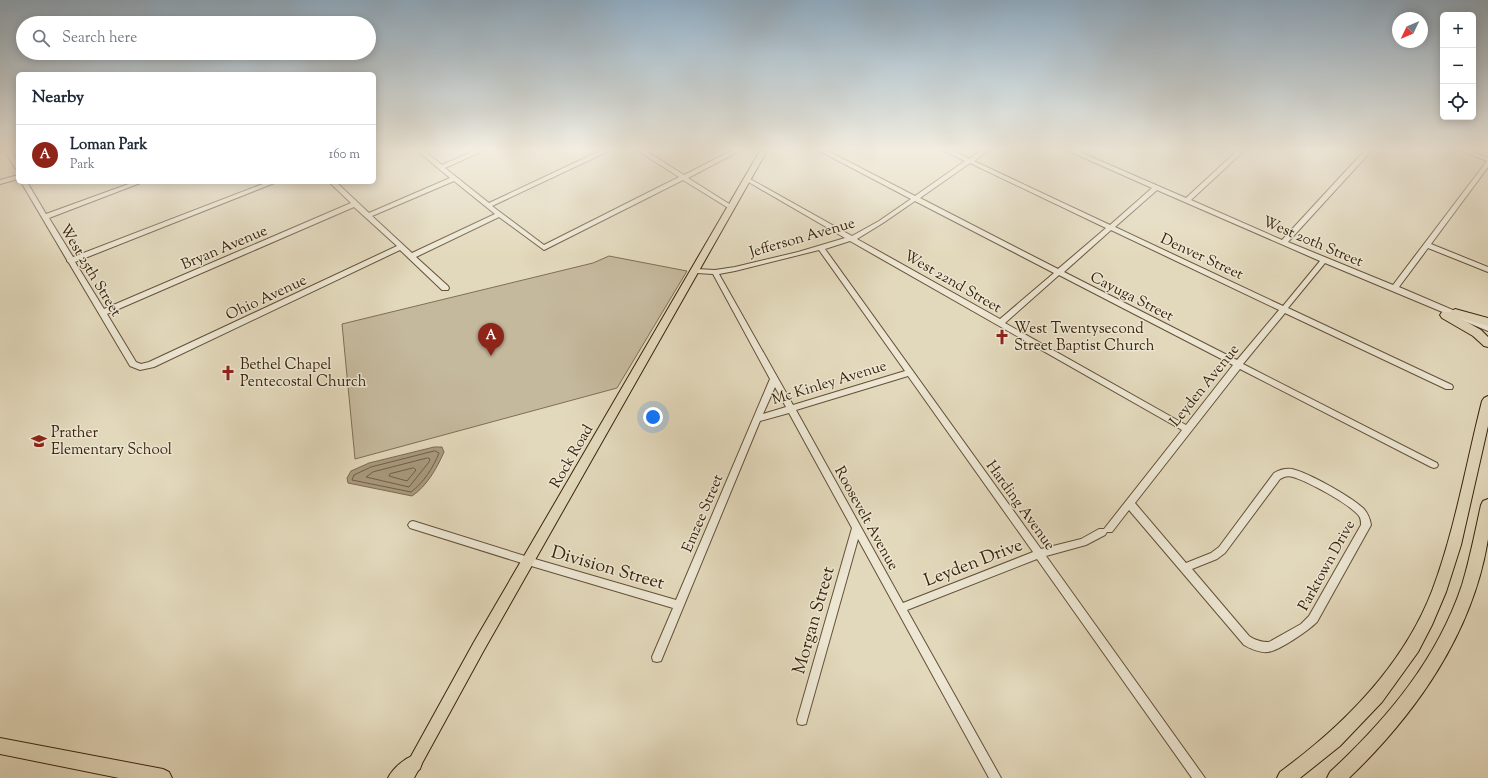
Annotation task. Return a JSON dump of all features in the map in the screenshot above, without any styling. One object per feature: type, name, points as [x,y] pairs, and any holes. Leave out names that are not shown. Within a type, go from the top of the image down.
[{"type":"highway","points":[[1447,313],[1488,322]]},
{"type":"highway","points":[[1447,313],[1477,332],[1488,343]]},
{"type":"highway","points":[[1286,778],[1330,743],[1362,712],[1387,683],[1409,652],[1439,592],[1452,551],[1488,402]]},
{"type":"highway","points":[[1336,778],[1363,754],[1392,723],[1411,700],[1434,665],[1451,631],[1465,596],[1476,560],[1488,505]]},
{"type":"highway","points":[[0,746],[163,778]]},
{"type":"highway","points":[[397,778],[414,763]]},
{"type":"main road","name":"Rock Road","points":[[406,778],[528,561],[745,185]]},
{"type":"street","name":"West 25th Street","points":[[26,185],[133,364],[140,367]]},
{"type":"street","points":[[44,217],[131,185]]},
{"type":"street","points":[[70,261],[265,185]]},
{"type":"street","points":[[335,185],[445,288]]},
{"type":"street","points":[[368,216],[439,185]]},
{"type":"street","points":[[462,185],[544,248],[669,185]]},
{"type":"street","points":[[488,206],[532,185]]},
{"type":"street","points":[[696,185],[732,208]]},
{"type":"street","name":"West 22nd Street","points":[[757,185],[1187,429]]},
{"type":"street","name":"Cayuga Street","points":[[889,185],[1434,465]]},
{"type":"street","name":"Jefferson Avenue","points":[[696,271],[715,272],[766,262],[852,239],[935,185]]},
{"type":"street","name":"Denver Street","points":[[1019,185],[1449,388]]},
{"type":"street","name":"West 20th Street","points":[[1150,185],[1394,289],[1447,313],[1488,334]]},
{"type":"street","points":[[1186,201],[1203,185]]},
{"type":"street","points":[[1283,243],[1336,185]]},
{"type":"street","points":[[1394,289],[1472,185]]},
{"type":"street","points":[[1000,323],[1156,188]]},
{"type":"street","name":"Bryan Avenue","points":[[102,313],[355,204]]},
{"type":"street","points":[[411,256],[499,214]]},
{"type":"street","points":[[1428,245],[1488,270]]},
{"type":"street","name":"Ohio Avenue","points":[[140,367],[152,365],[401,247]]},
{"type":"street","name":"Harding Avenue","points":[[821,248],[1199,778]]},
{"type":"street","name":"Leyden Avenue","points":[[1105,530],[1129,503],[1238,365],[1324,260]]},
{"type":"street","name":"Roosevelt Avenue","points":[[715,272],[995,778]]},
{"type":"street","name":"West 20th Street","points":[[1447,313],[1488,328]]},
{"type":"street","name":"Mc Kinley Avenue","points":[[757,419],[909,373]]},
{"type":"street","name":"Emzee Street","points":[[657,657],[774,379]]},
{"type":"street","name":"Parktown Drive","points":[[1129,503],[1184,568],[1245,639],[1257,646],[1270,647],[1305,627],[1313,618],[1366,525],[1366,520],[1359,510],[1305,479],[1292,473],[1280,474],[1222,550],[1214,556],[1184,568]]},
{"type":"street","name":"Division Street","points":[[413,525],[528,561],[679,605]]},
{"type":"street","name":"Morgan Street","points":[[802,720],[856,529]]},
{"type":"street","name":"Leyden Drive","points":[[901,608],[1039,554],[1066,548],[1105,530]]},
{"type":"shaded area","points":[[609,256],[687,271],[617,388],[355,459],[342,324],[593,263]]},
{"type":"water","points":[[434,447],[442,447],[444,452],[431,476],[412,496],[348,483],[347,478],[351,471],[369,463]]},
{"type":"place","name":"West Twentysecond Street Baptist Church","points":[[1002,337]]},
{"type":"place","name":"Loman Park","points":[[491,356]]},
{"type":"place","name":"Bethel Chapel Pentecostal Church","points":[[228,373]]},
{"type":"place","name":"Prather Elementary School","points":[[39,441]]}]
